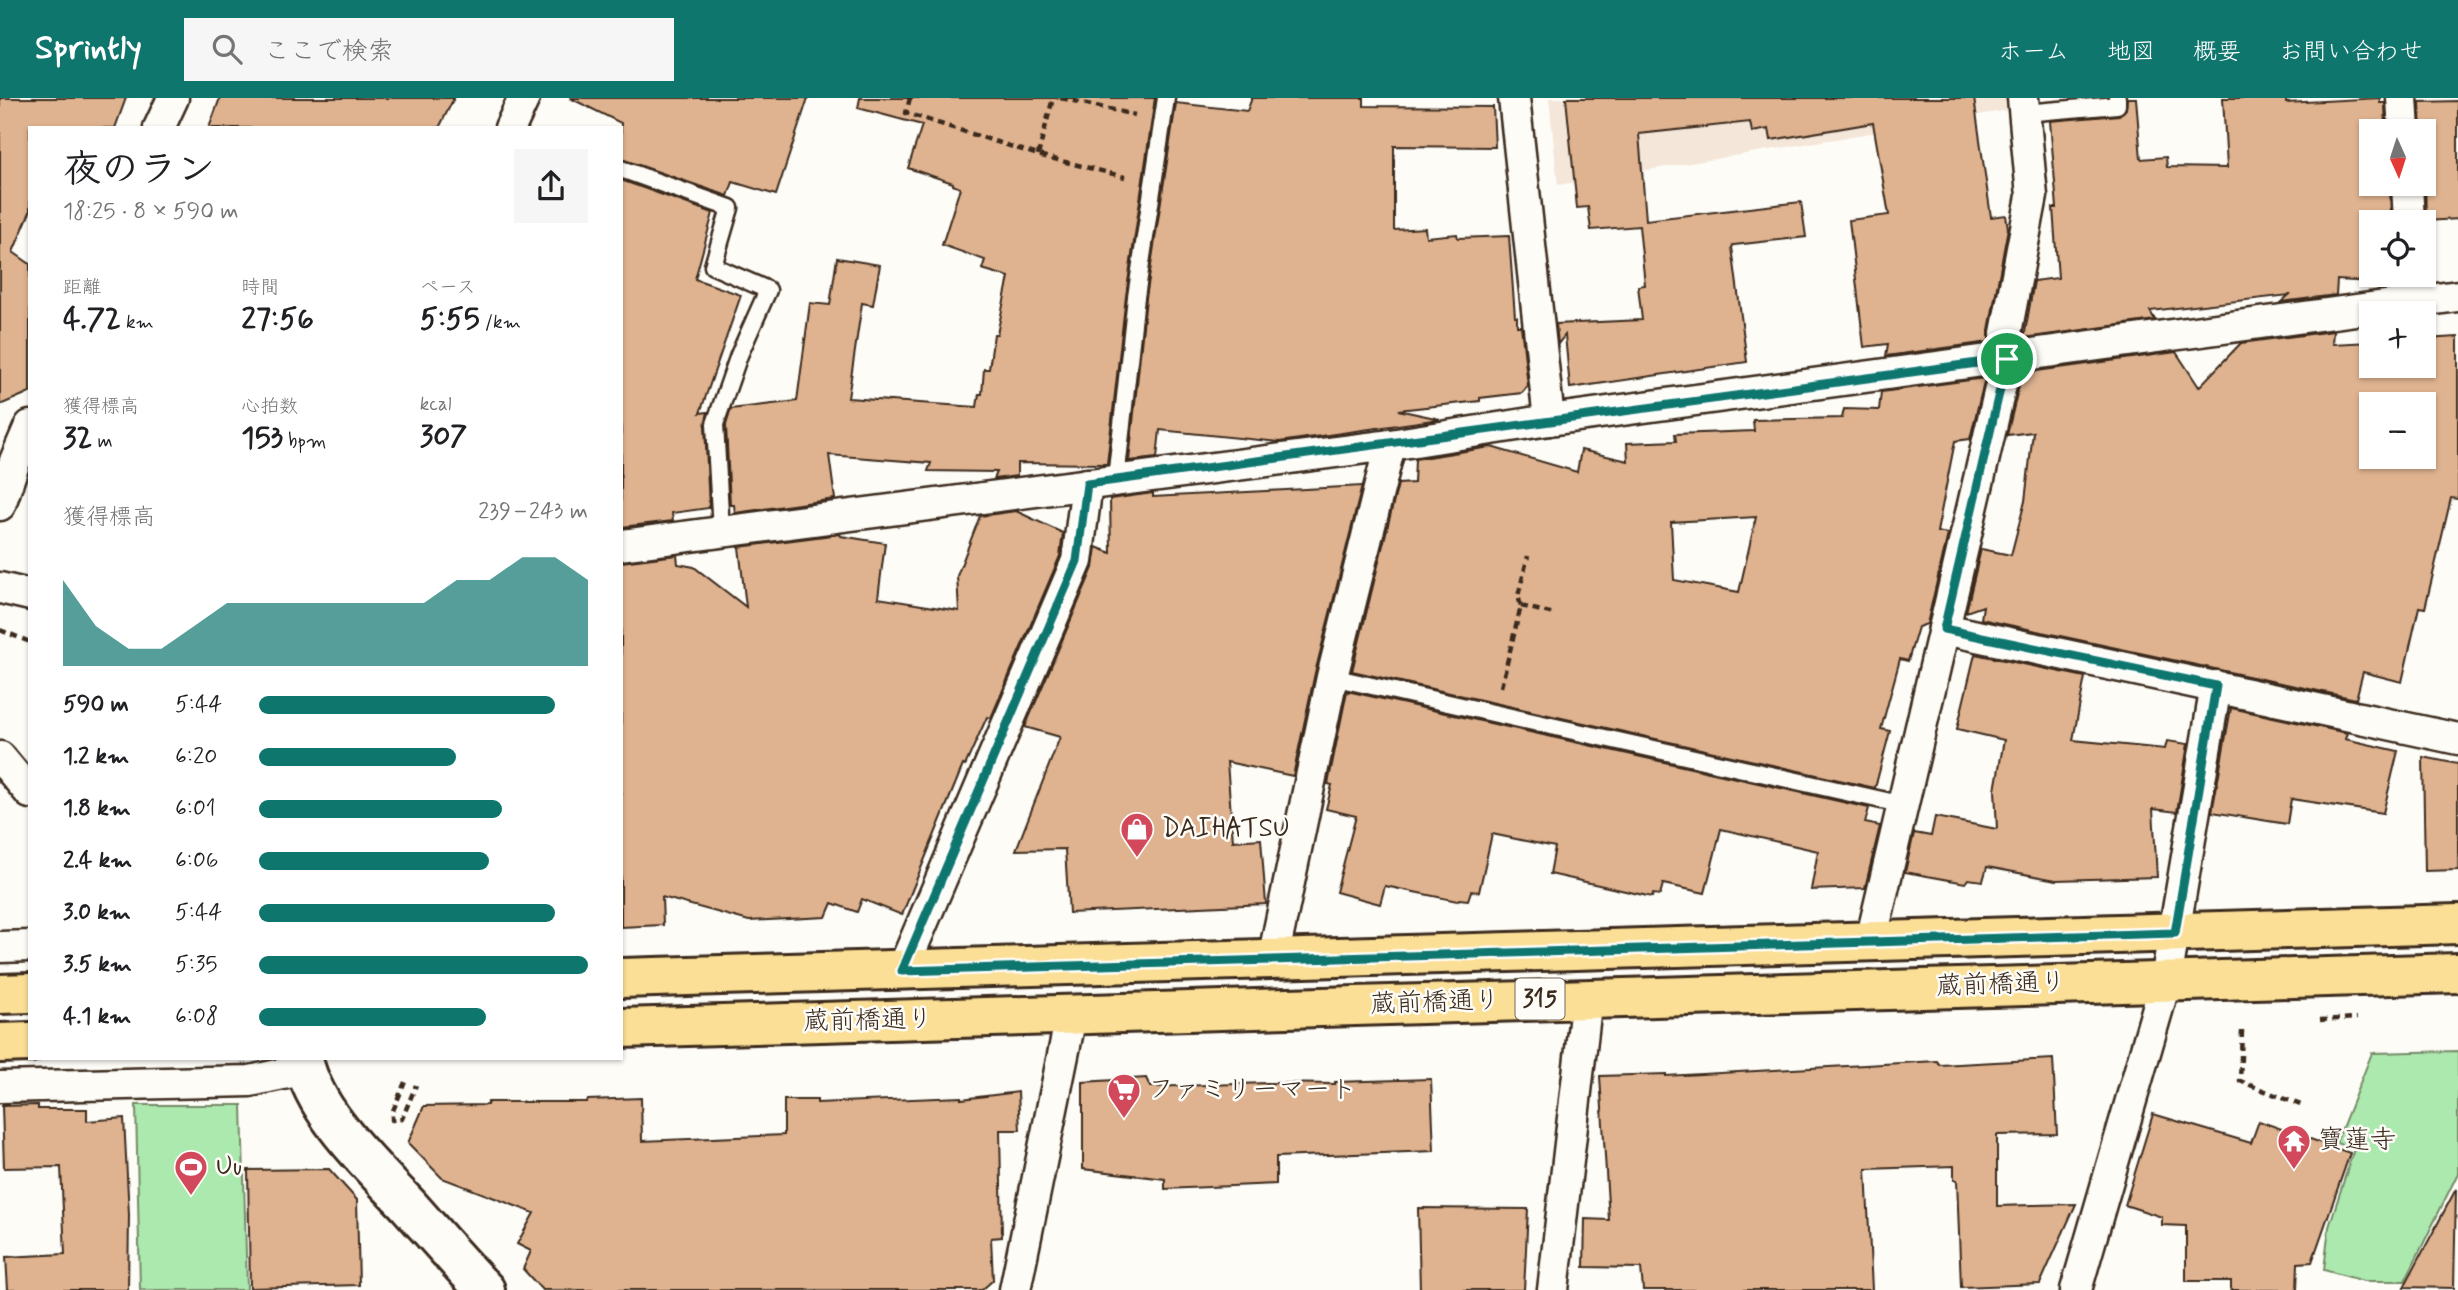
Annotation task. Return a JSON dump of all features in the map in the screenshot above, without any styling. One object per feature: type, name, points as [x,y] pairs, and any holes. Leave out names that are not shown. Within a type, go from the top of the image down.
[{"type":"main road","name":"蔵前橋通り","points":[[623,978],[2458,925]]},
{"type":"main road","name":"蔵前橋通り","points":[[623,1028],[2458,973]]},
{"type":"main road","points":[[0,994],[28,993]]},
{"type":"main road","points":[[0,1043],[28,1042]]},
{"type":"street","points":[[160,126],[173,98]]},
{"type":"street","points":[[511,126],[524,98]]},
{"type":"street","points":[[1514,98],[1549,420]]},
{"type":"street","points":[[2402,98],[2403,119]]},
{"type":"street","points":[[1871,940],[2007,359],[2006,333],[2032,196],[2024,105]]},
{"type":"street","points":[[623,545],[1390,444],[2007,359],[2413,288],[2458,296]]},
{"type":"street","points":[[0,505],[28,431]]},
{"type":"street","points":[[1273,959],[1332,677],[1390,444]]},
{"type":"street","points":[[902,971],[1077,561],[1101,482]]},
{"type":"street","points":[[0,588],[28,595]]},
{"type":"street","points":[[1944,629],[2458,738]]},
{"type":"street","points":[[2076,1290],[2166,980],[2216,686]]},
{"type":"street","points":[[0,757],[28,791]]},
{"type":"street","points":[[0,947],[28,946]]},
{"type":"street","points":[[1553,1290],[1587,997]]},
{"type":"street","points":[[1015,1290],[1071,1016]]},
{"type":"street","points":[[0,1087],[250,1081],[305,1064],[327,1112],[483,1289]]},
{"type":"lane","points":[[1101,482],[1136,298],[1166,98]]},
{"type":"lane","points":[[2024,105],[2117,105],[2117,98]]},
{"type":"lane","points":[[623,170],[730,208],[713,266],[768,290],[738,355],[715,424],[722,531]]},
{"type":"lane","points":[[1332,677],[1904,805]]},
{"type":"path","points":[[910,98],[906,113],[1038,155],[1154,184]]},
{"type":"path","points":[[1038,155],[1053,98]]},
{"type":"path","points":[[1061,98],[1162,121]]},
{"type":"path","points":[[1494,715],[1521,606],[1518,596],[1528,556]]},
{"type":"path","points":[[1521,606],[1554,614]]},
{"type":"path","points":[[0,630],[28,641]]},
{"type":"path","points":[[2320,1020],[2370,1018]]},
{"type":"path","points":[[2242,1031],[2241,1081],[2303,1106]]},
{"type":"path","points":[[405,1082],[391,1113],[392,1120],[402,1119],[416,1085]]},
{"type":"shaded area","points":[[1549,98],[2007,98],[2008,110],[1558,185]]},
{"type":"green space","points":[[2458,1051],[2458,1173],[2405,1281],[2364,1281],[2324,1270],[2329,1227],[2354,1149],[2336,1143],[2372,1053]]},
{"type":"green space","name":"Uu","points":[[136,1105],[242,1105],[247,1290],[140,1290]]},
{"type":"building","points":[[0,98],[126,98],[116,126],[28,126],[28,217],[13,252],[28,263],[28,393],[0,405]]},
{"type":"building","points":[[220,98],[454,98],[440,126],[210,126]]},
{"type":"building","points":[[570,98],[808,98],[776,195],[733,182],[728,196],[623,160],[621,123]]},
{"type":"building","points":[[860,98],[1155,98],[1126,296],[1107,464],[1017,463],[1017,476],[994,479],[997,472],[928,471],[931,463],[829,455],[835,499],[735,513],[734,505],[730,505],[726,425],[731,409],[797,401],[810,303],[830,305],[837,258],[880,265],[873,305],[862,303],[848,398],[977,407],[979,394],[982,394],[984,369],[989,369],[994,334],[997,334],[1009,277],[982,269],[985,260],[942,245],[960,188],[953,183],[908,168],[922,125],[858,108]]},
{"type":"building","points":[[1252,98],[1364,98],[1364,106],[1493,107],[1495,147],[1394,146],[1394,230],[1425,228],[1426,237],[1457,234],[1458,238],[1509,236],[1515,317],[1517,326],[1521,326],[1528,386],[1522,393],[1480,398],[1480,401],[1398,410],[1440,419],[1279,442],[1160,430],[1157,458],[1129,461],[1146,298],[1176,103],[1247,111]]},
{"type":"building","points":[[1566,98],[1974,98],[1991,217],[2006,215],[2008,228],[1989,342],[1886,356],[1888,344],[1864,347],[1849,220],[1889,215],[1873,123],[1771,140],[1769,129],[1752,132],[1750,122],[1639,134],[1646,220],[1801,202],[1806,237],[1732,247],[1747,362],[1570,388],[1565,335],[1558,344],[1556,324],[1642,320],[1638,286],[1645,285],[1639,226],[1591,230],[1588,207],[1577,208]]},
{"type":"building","points":[[2127,98],[2136,98],[2141,159],[2166,157],[2167,167],[2227,168],[2223,98],[2286,98],[2286,103],[2380,98],[2380,103],[2385,103],[2386,119],[2359,119],[2359,196],[2390,196],[2391,210],[2359,210],[2359,281],[2337,280],[2336,295],[2281,302],[2289,295],[2150,311],[2155,320],[2024,338],[2034,281],[2058,278],[2053,208],[2057,208],[2050,121],[2119,115],[2126,109]]},
{"type":"building","points":[[2458,101],[2458,219],[2436,220],[2436,210],[2426,210],[2425,196],[2436,196],[2436,119],[2421,119],[2420,102]]},
{"type":"building","points":[[623,181],[713,213],[695,279],[741,295],[700,413],[708,412],[705,425],[709,508],[672,513],[673,521],[623,527]]},
{"type":"building","points":[[2333,331],[2332,344],[2359,343],[2359,378],[2436,378],[2436,338],[2458,337],[2458,499],[2451,498],[2425,608],[2419,607],[2402,682],[2363,672],[2356,699],[1981,619],[1983,606],[1966,612],[1981,549],[2011,555],[2025,501],[2033,432],[2007,435],[2022,373],[2176,352],[2199,387],[2241,343]]},
{"type":"building","points":[[1985,378],[1970,439],[1955,441],[1937,532],[1948,534],[1927,624],[1918,627],[1908,661],[1900,659],[1881,729],[1890,731],[1875,788],[1352,671],[1398,484],[1414,483],[1415,459],[1491,447],[1577,472],[1581,450],[1628,461],[1627,443],[1676,441],[1675,434],[1754,431],[1753,420],[1842,418],[1844,409],[1879,410],[1881,392]],"holes":[[[1756,517],[1739,592],[1674,580],[1671,522]]]},
{"type":"building","points":[[1362,486],[1315,673],[1293,776],[1227,762],[1233,841],[1261,839],[1266,904],[1069,913],[1065,849],[1016,850],[1060,737],[1025,727],[1093,568],[1096,547],[1111,553],[1110,499],[1153,493],[1153,497]]},
{"type":"building","points":[[1016,511],[1063,533],[1060,556],[991,718],[987,717],[965,766],[963,765],[902,915],[862,899],[857,912],[832,903],[826,917],[749,921],[662,897],[663,925],[623,927],[623,562],[677,555],[678,564],[694,567],[746,607],[739,547],[840,534],[885,543],[878,598],[959,611],[957,576],[980,516]]},
{"type":"building","points":[[1975,654],[2085,677],[2073,740],[2165,749],[2167,741],[2188,744],[2177,812],[2153,809],[2157,877],[2056,880],[1987,867],[1983,881],[1968,879],[1965,883],[1905,872],[1914,833],[1931,836],[1935,817],[1997,829],[1995,790],[2004,740],[1957,729]]},
{"type":"building","points":[[1347,691],[1869,808],[1865,823],[1880,826],[1865,888],[1811,890],[1818,851],[1721,829],[1705,893],[1663,884],[1660,895],[1653,894],[1652,897],[1550,874],[1555,847],[1492,834],[1479,892],[1471,891],[1468,900],[1457,901],[1385,886],[1380,904],[1336,892],[1356,816],[1326,809],[1332,785],[1328,784]]},
{"type":"building","points":[[2231,708],[2347,733],[2345,739],[2398,751],[2383,813],[2291,799],[2287,824],[2212,812]]},
{"type":"building","points":[[2423,757],[2458,764],[2458,870],[2425,871]]},
{"type":"building","points":[[2053,1059],[2057,1134],[1997,1135],[1997,1206],[2076,1204],[2040,1284],[1961,1287],[1957,1180],[1954,1180],[1954,1166],[1866,1169],[1872,1290],[1643,1290],[1641,1268],[1584,1267],[1585,1219],[1609,1220],[1600,1076],[1666,1076],[1937,1061],[1940,1065]]},
{"type":"building","points":[[1146,1078],[1150,1087],[1267,1083],[1335,1084],[1431,1079],[1434,1151],[1276,1157],[1276,1184],[1165,1189],[1165,1179],[1083,1169],[1083,1082]]},
{"type":"building","points":[[1018,1092],[1020,1130],[1000,1130],[1002,1237],[991,1238],[993,1280],[982,1290],[542,1290],[523,1269],[531,1251],[517,1244],[534,1213],[442,1178],[408,1143],[424,1106],[641,1098],[642,1141],[784,1135],[784,1100],[817,1100],[817,1103],[961,1099]]},
{"type":"building","points":[[38,1105],[38,1109],[87,1109],[87,1121],[124,1118],[129,1215],[128,1290],[8,1290],[6,1257],[65,1254],[61,1167],[4,1168],[2,1106]]},
{"type":"building","points":[[2153,1114],[2251,1143],[2259,1121],[2350,1153],[2312,1262],[2298,1263],[2297,1290],[2231,1290],[2231,1281],[2186,1281],[2186,1226],[2162,1225],[2162,1217],[2125,1205]]},
{"type":"building","points":[[329,1169],[357,1200],[359,1285],[250,1288],[248,1170]]},
{"type":"building","points":[[2456,1189],[2454,1288],[2404,1287]]},
{"type":"building","points":[[1418,1208],[1528,1209],[1524,1290],[1420,1290]]},
{"type":"place","name":"DAIHATSU","points":[[1137,859]]},
{"type":"place","name":"ファミリーマート","points":[[1124,1120]]},
{"type":"place","name":"寶蓮寺","points":[[2294,1171]]},
{"type":"place","name":"Uu","points":[[191,1197]]},
{"type":"route","points":[[2007,359],[1944,629],[2216,686],[2175,933],[902,971],[1077,561],[1087,484],[2007,359]]}]
